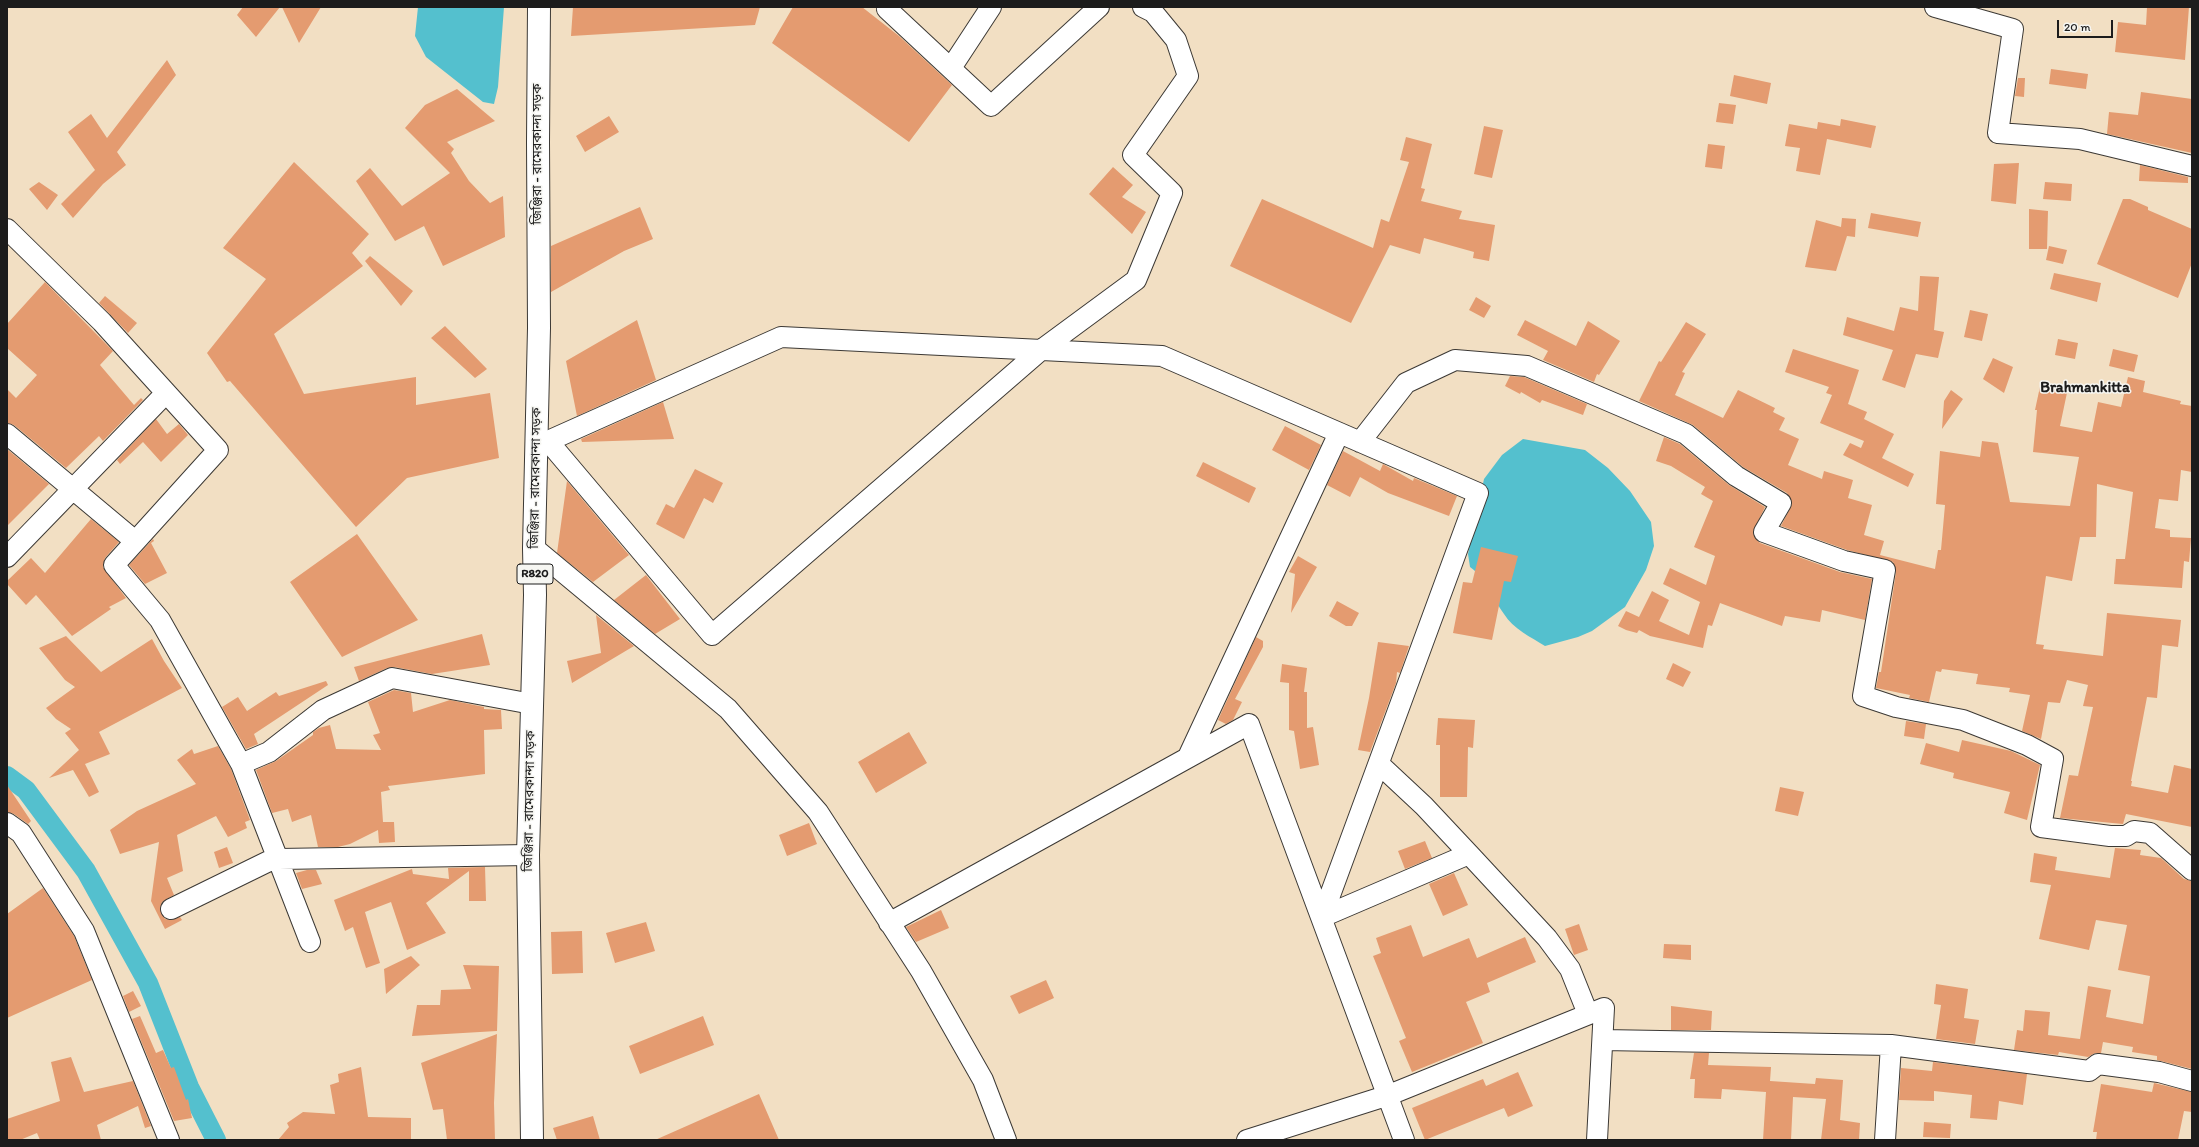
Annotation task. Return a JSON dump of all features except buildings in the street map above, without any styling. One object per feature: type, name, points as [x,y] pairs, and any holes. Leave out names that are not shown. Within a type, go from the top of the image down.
[{"type":"main road","name":"জিঞ্জিরা - রামেরকান্দা সড়ক","points":[[532,1140],[528,855],[534,548],[543,443],[539,328],[539,7]]},
{"type":"street","points":[[888,7],[887,9],[991,106],[1099,7]]},
{"type":"street","points":[[951,68],[991,7]]},
{"type":"street","points":[[1143,7],[1153,12],[1176,40],[1188,76],[1133,155],[1172,192],[1136,280],[1041,350],[712,635],[543,443],[781,336],[1041,350],[1162,356],[1478,493],[1322,917]]},
{"type":"street","points":[[1935,7],[2013,29],[1998,133],[2080,139],[2192,166]]},
{"type":"street","points":[[7,229],[102,322],[218,450],[114,566],[160,620],[241,764],[310,942]]},
{"type":"street","points":[[1360,442],[1406,383],[1455,360],[1527,366],[1686,434],[1736,476],[1782,503],[1764,532],[1844,561],[1885,570],[1863,696],[1896,707],[1963,720],[2027,745],[2053,759],[2041,827],[2110,836],[2126,836],[2134,832],[2150,833],[2192,870]]},
{"type":"street","points":[[7,557],[166,393]]},
{"type":"street","points":[[1188,757],[1339,433]]},
{"type":"street","points":[[7,434],[135,541]]},
{"type":"street","points":[[534,548],[728,709],[818,812],[921,972],[983,1080],[1006,1140]]},
{"type":"street","points":[[241,764],[269,752],[323,710],[392,678],[532,704]]},
{"type":"street","points":[[889,923],[1249,724],[1389,1095],[1404,1140]]},
{"type":"street","points":[[1379,764],[1424,806],[1547,938],[1570,969],[1588,1014]]},
{"type":"street","points":[[7,823],[21,834],[84,931],[169,1140]]},
{"type":"street","points":[[1322,917],[1469,854]]},
{"type":"street","points":[[171,909],[269,862],[279,860],[528,855]]},
{"type":"street","points":[[1247,1140],[1389,1095],[1604,1008],[1597,1140]]},
{"type":"street","points":[[1603,1040],[1891,1045],[2089,1071],[2098,1064],[2159,1072],[2192,1082]]},
{"type":"street","points":[[1885,1140],[1891,1045]]},
{"type":"water","points":[[418,7],[504,7],[498,87],[494,104],[483,102],[426,57],[415,36]]},
{"type":"water","points":[[1523,439],[1585,450],[1608,468],[1630,491],[1651,522],[1654,546],[1646,570],[1625,607],[1592,631],[1578,637],[1545,646],[1512,624],[1500,608],[1486,583],[1470,567],[1468,554],[1484,479],[1502,455]]},
{"type":"waterway","points":[[7,776],[26,790],[86,871],[148,983],[189,1087],[216,1140]]},
{"type":"district","name":"Brahmankitta","points":[[2085,388]]}]
